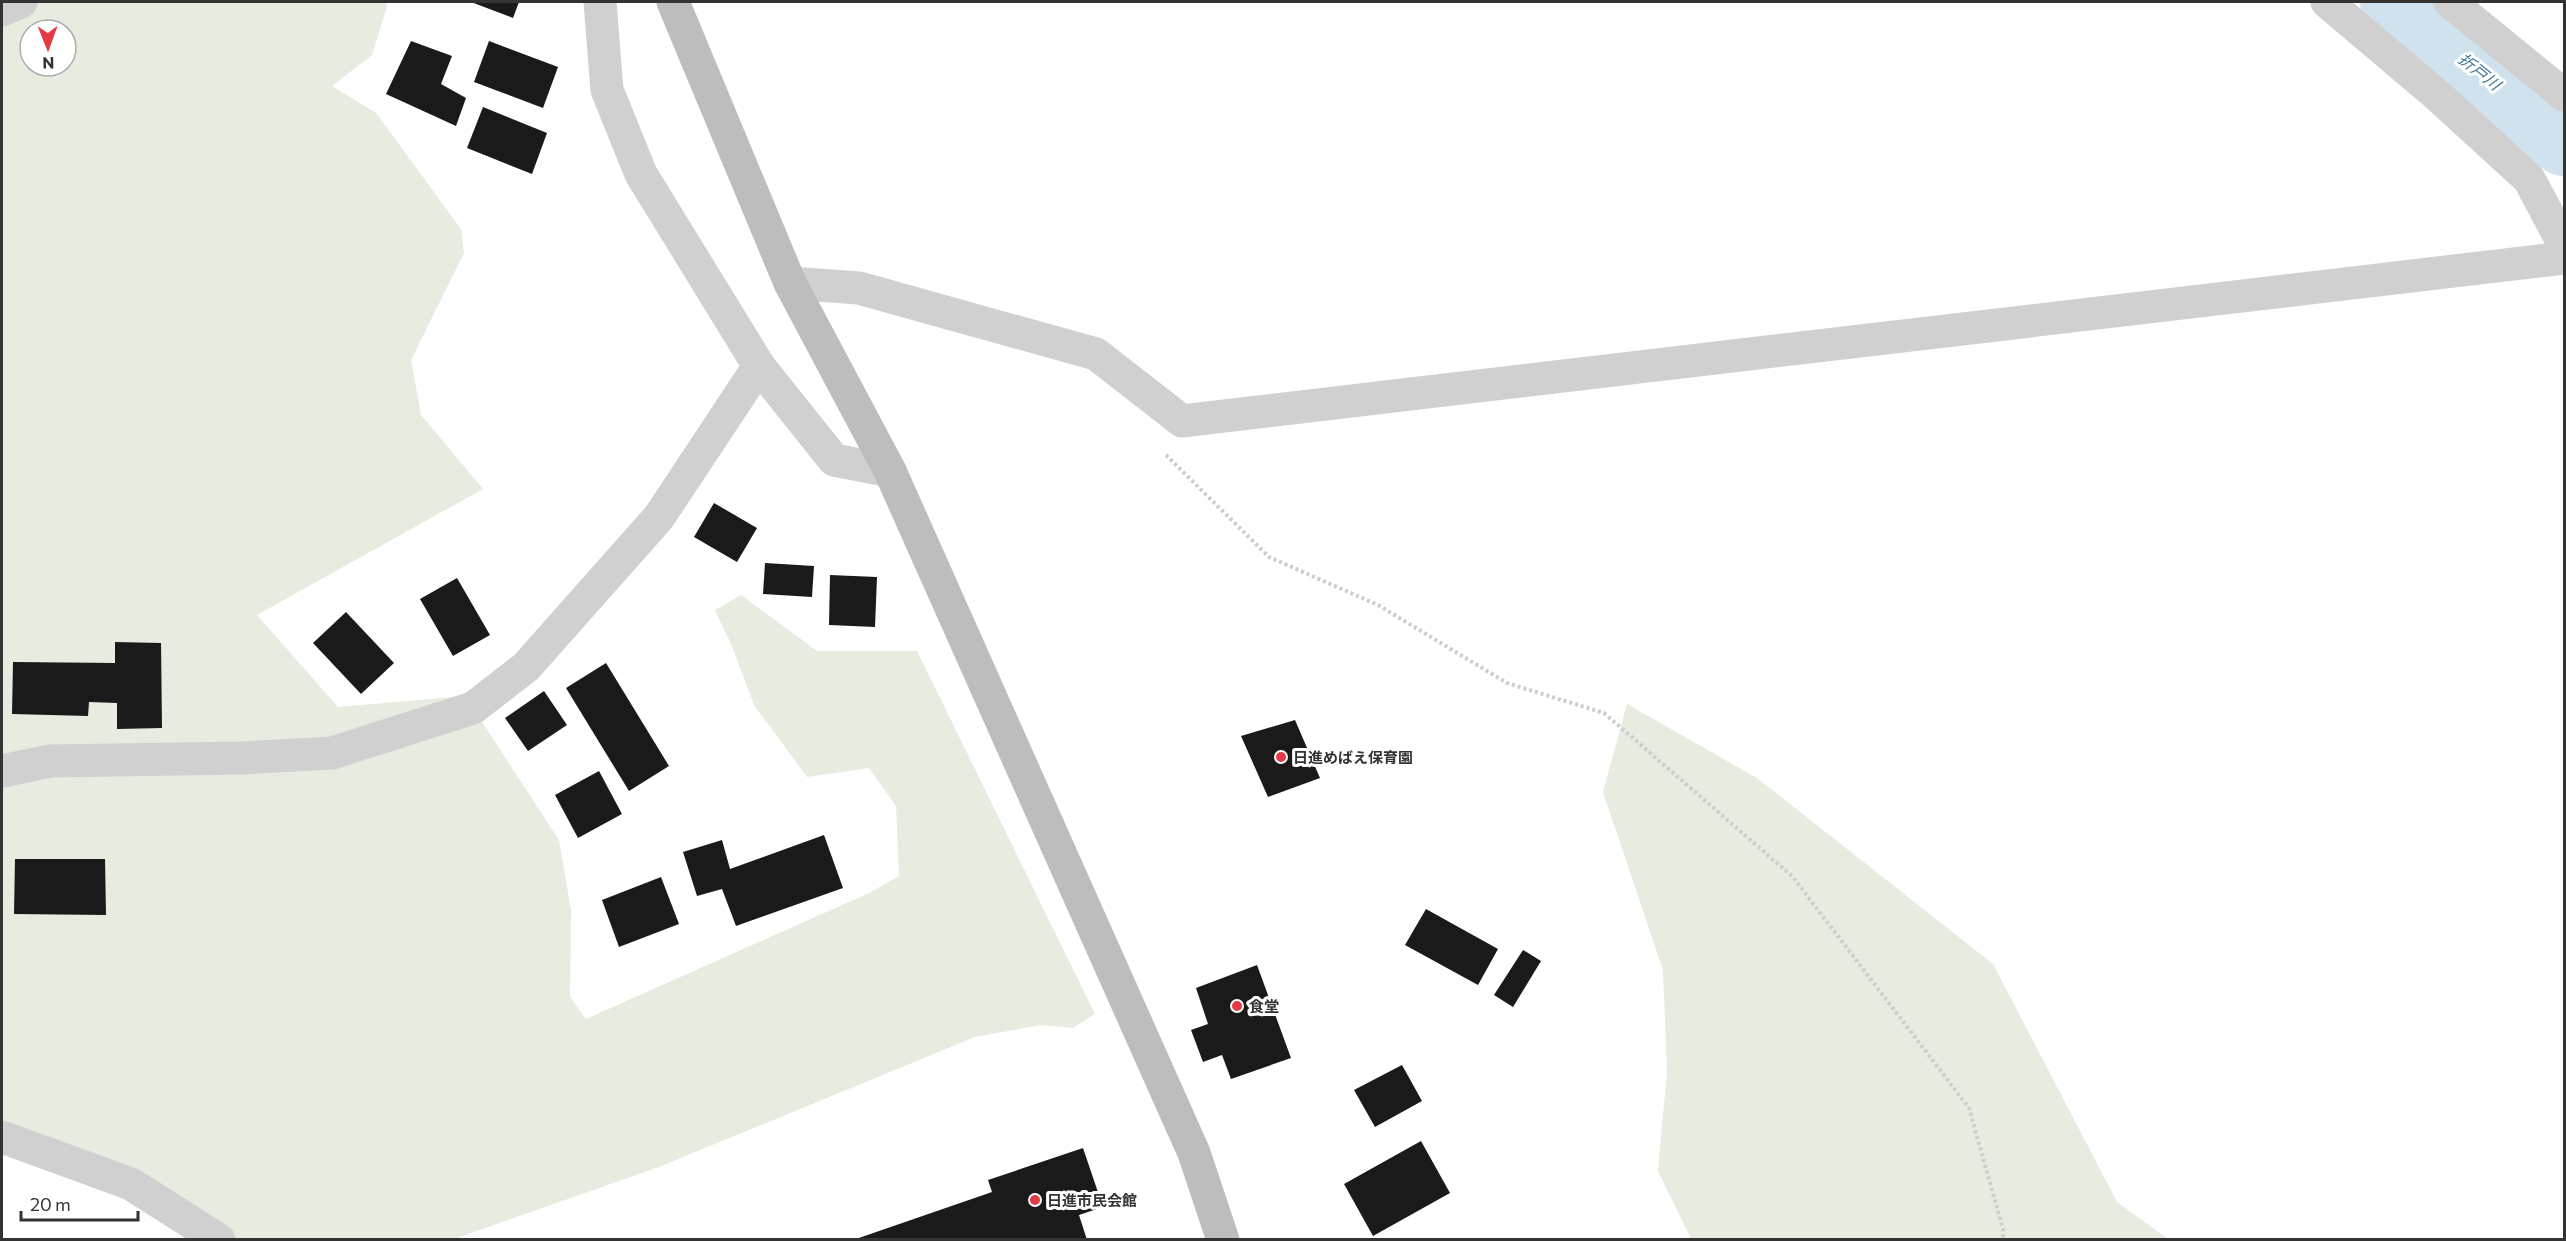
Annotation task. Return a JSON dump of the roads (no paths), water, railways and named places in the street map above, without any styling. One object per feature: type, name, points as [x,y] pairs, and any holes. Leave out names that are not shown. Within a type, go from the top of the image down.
[{"type":"street","points":[[2,10],[21,2]]},
{"type":"street","points":[[600,2],[607,90],[641,174],[759,366],[834,460],[890,471]]},
{"type":"street","points":[[673,2],[790,283],[890,471],[1194,1153],[1223,1239]]},
{"type":"street","points":[[2327,2],[2437,95],[2529,179],[2565,245]]},
{"type":"street","points":[[2450,2],[2565,95]]},
{"type":"street","points":[[790,283],[859,288],[1096,354],[1182,421],[2565,258]]},
{"type":"street","points":[[2,771],[50,761],[241,758],[332,753],[473,708],[526,668],[659,517],[759,366]]},
{"type":"street","points":[[2,1137],[131,1184],[219,1239]]},
{"type":"waterway","name":"折戸川","points":[[2395,2],[2564,141]]},
{"type":"place","name":"日進めばえ保育園","points":[[1281,757]]},
{"type":"place","name":"食堂","points":[[1237,1006]]},
{"type":"place","name":"日進市民会館","points":[[1035,1200]]}]
